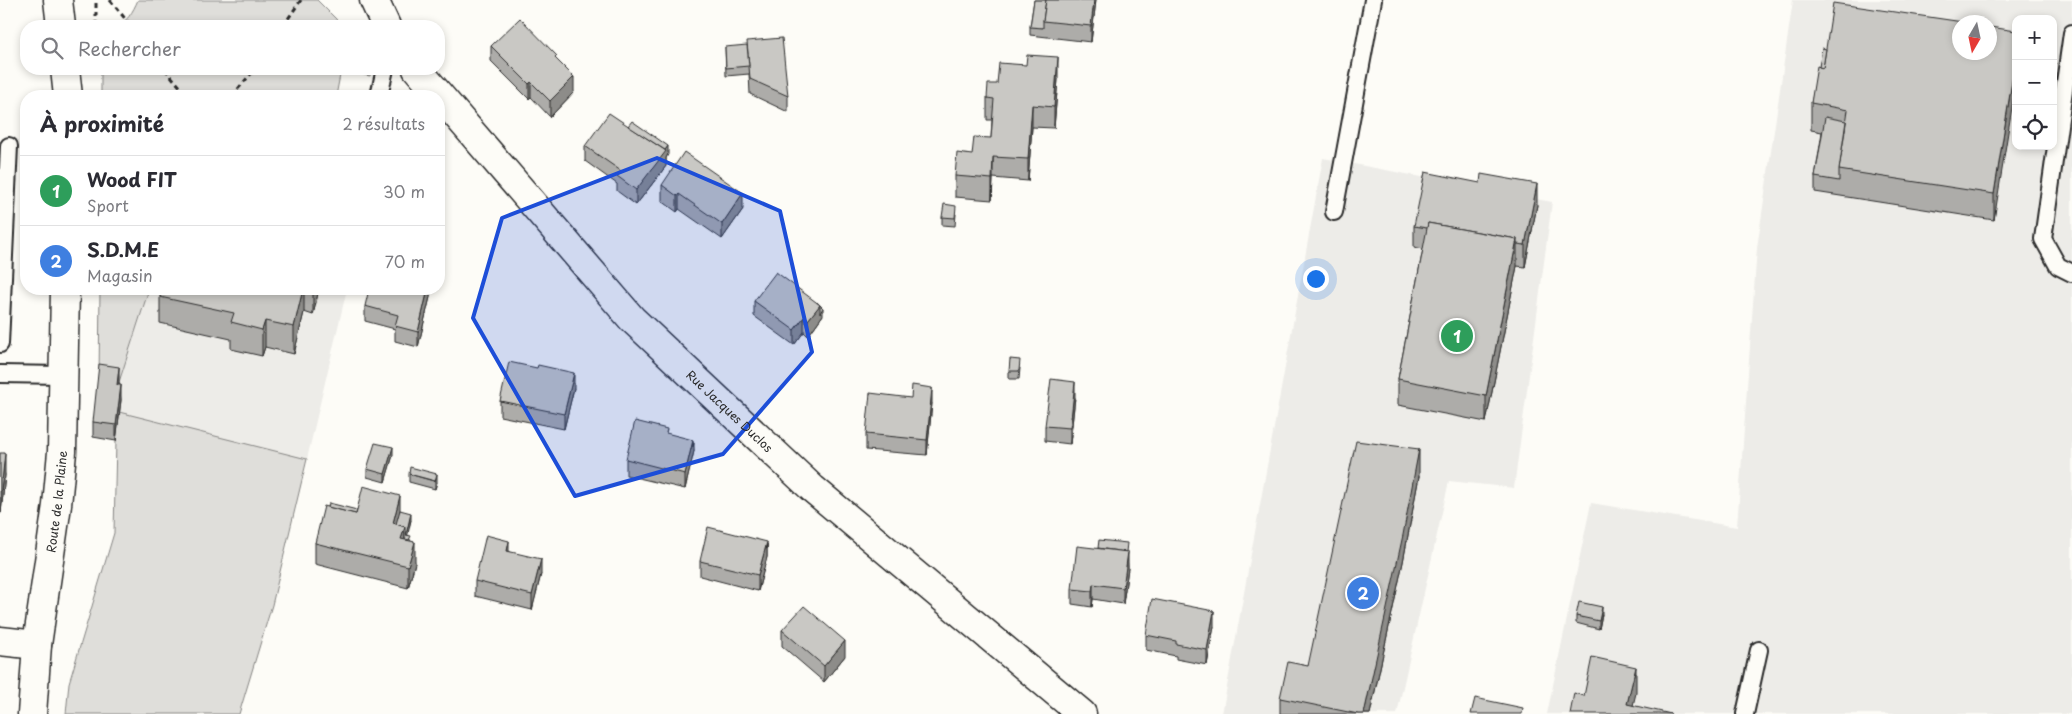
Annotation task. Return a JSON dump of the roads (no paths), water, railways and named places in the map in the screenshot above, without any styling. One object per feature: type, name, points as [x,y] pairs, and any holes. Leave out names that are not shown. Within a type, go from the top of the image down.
[{"type":"street","points":[[58,0],[60,20]]},
{"type":"street","points":[[374,0],[383,20]]},
{"type":"street","points":[[66,75],[68,90]]},
{"type":"street","name":"Rue Jacques Duclos","points":[[422,75],[435,90]]},
{"type":"street","name":"Rue Jacques Duclos","points":[[445,101],[632,319],[813,489],[1082,714]]},
{"type":"street","name":"Route de la Plaine","points":[[32,714],[37,645],[57,505],[62,452],[65,295]]},
{"type":"street","points":[[0,641],[37,645]]},
{"type":"lane","points":[[1334,212],[1373,0]]},
{"type":"lane","points":[[2072,33],[2042,239],[2058,266],[2072,273]]},
{"type":"lane","points":[[380,90],[384,75]]},
{"type":"lane","points":[[0,344],[10,146]]},
{"type":"lane","points":[[0,374],[64,375]]},
{"type":"lane","points":[[1744,714],[1759,650]]},
{"type":"place","name":"Wood FIT","points":[[1457,336]]},
{"type":"place","name":"S.D.M.E","points":[[1363,593]]}]
